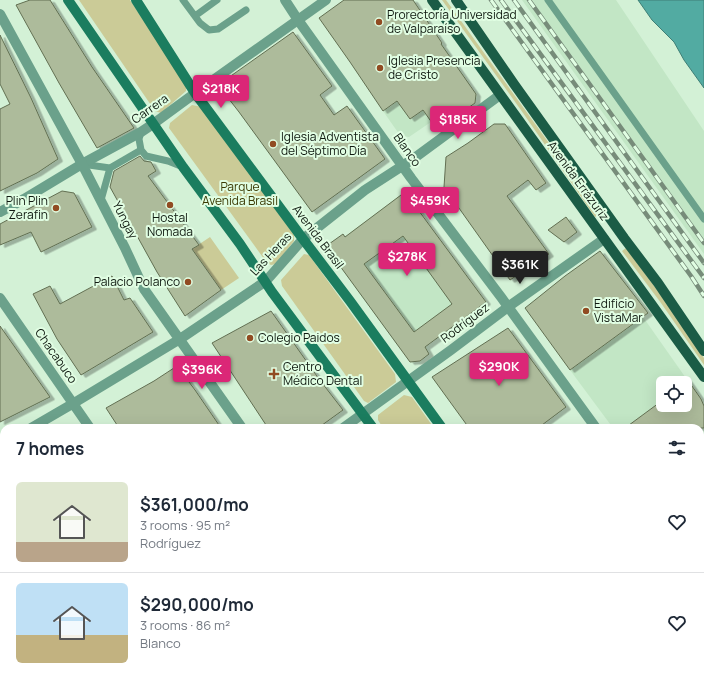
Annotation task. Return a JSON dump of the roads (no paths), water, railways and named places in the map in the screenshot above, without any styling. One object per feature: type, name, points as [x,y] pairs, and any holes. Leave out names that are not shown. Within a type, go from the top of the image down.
[{"type":"main road","points":[[68,0],[183,167],[266,281],[272,292],[370,424]]},
{"type":"main road","name":"Avenida Brasil","points":[[136,0],[195,93],[302,239],[350,301],[439,424]]},
{"type":"main road","name":"Avenida Errázuriz","points":[[432,0],[704,377]]},
{"type":"main road","name":"Avenida Errázuriz","points":[[456,0],[624,238],[658,283],[704,351]]},
{"type":"street","name":"Blanco","points":[[285,0],[402,166],[508,307],[593,424]]},
{"type":"street","name":"Carrera","points":[[0,212],[82,164],[141,132],[326,0]]},
{"type":"street","name":"Yungay","points":[[0,14],[101,200],[144,289],[239,424]]},
{"type":"street","name":"Las Heras","points":[[38,424],[180,339],[266,281],[302,239],[365,190],[402,166],[500,95]]},
{"type":"street","name":"Rodríguez","points":[[349,424],[408,382],[508,307],[604,239]]},
{"type":"street","name":"Chacabuco","points":[[0,298],[87,424]]},
{"type":"lane","points":[[183,0],[200,23],[209,30],[218,30],[246,10]]},
{"type":"lane","points":[[195,16],[217,0]]},
{"type":"lane","points":[[548,0],[704,219]]},
{"type":"lane","points":[[141,132],[139,139],[141,150],[146,156],[168,161],[183,167]]},
{"type":"lane","points":[[82,164],[110,168],[141,150]]},
{"type":"lane","points":[[101,200],[110,168]]},
{"type":"water","points":[[638,0],[704,0],[704,88],[684,60],[674,42],[652,20]]},
{"type":"railway","points":[[491,0],[704,296]]},
{"type":"railway","points":[[501,0],[704,278]]},
{"type":"railway","points":[[514,0],[704,263]]},
{"type":"railway","points":[[529,0],[704,243]]},
{"type":"place","name":"Prorectoría Universidad de Valparaíso","points":[[379,22]]},
{"type":"place","name":"Iglesia Presencia de Cristo","points":[[380,68]]},
{"type":"place","name":"Iglesia Adventista del Séptimo Día","points":[[273,144]]},
{"type":"place","name":"Hostal Nomada","points":[[170,205]]},
{"type":"place","name":"Plin Plin Zerafin","points":[[56,208]]},
{"type":"place","name":"Palacio Polanco","points":[[188,282]]},
{"type":"place","name":"Edificio VistaMar","points":[[586,311]]},
{"type":"place","name":"Colegio Paidos","points":[[250,338]]},
{"type":"place","name":"Centro Médico Dental","points":[[274,374]]},
{"type":"park label","name":"Parque Avenida Brasil","points":[[240,194]]}]
